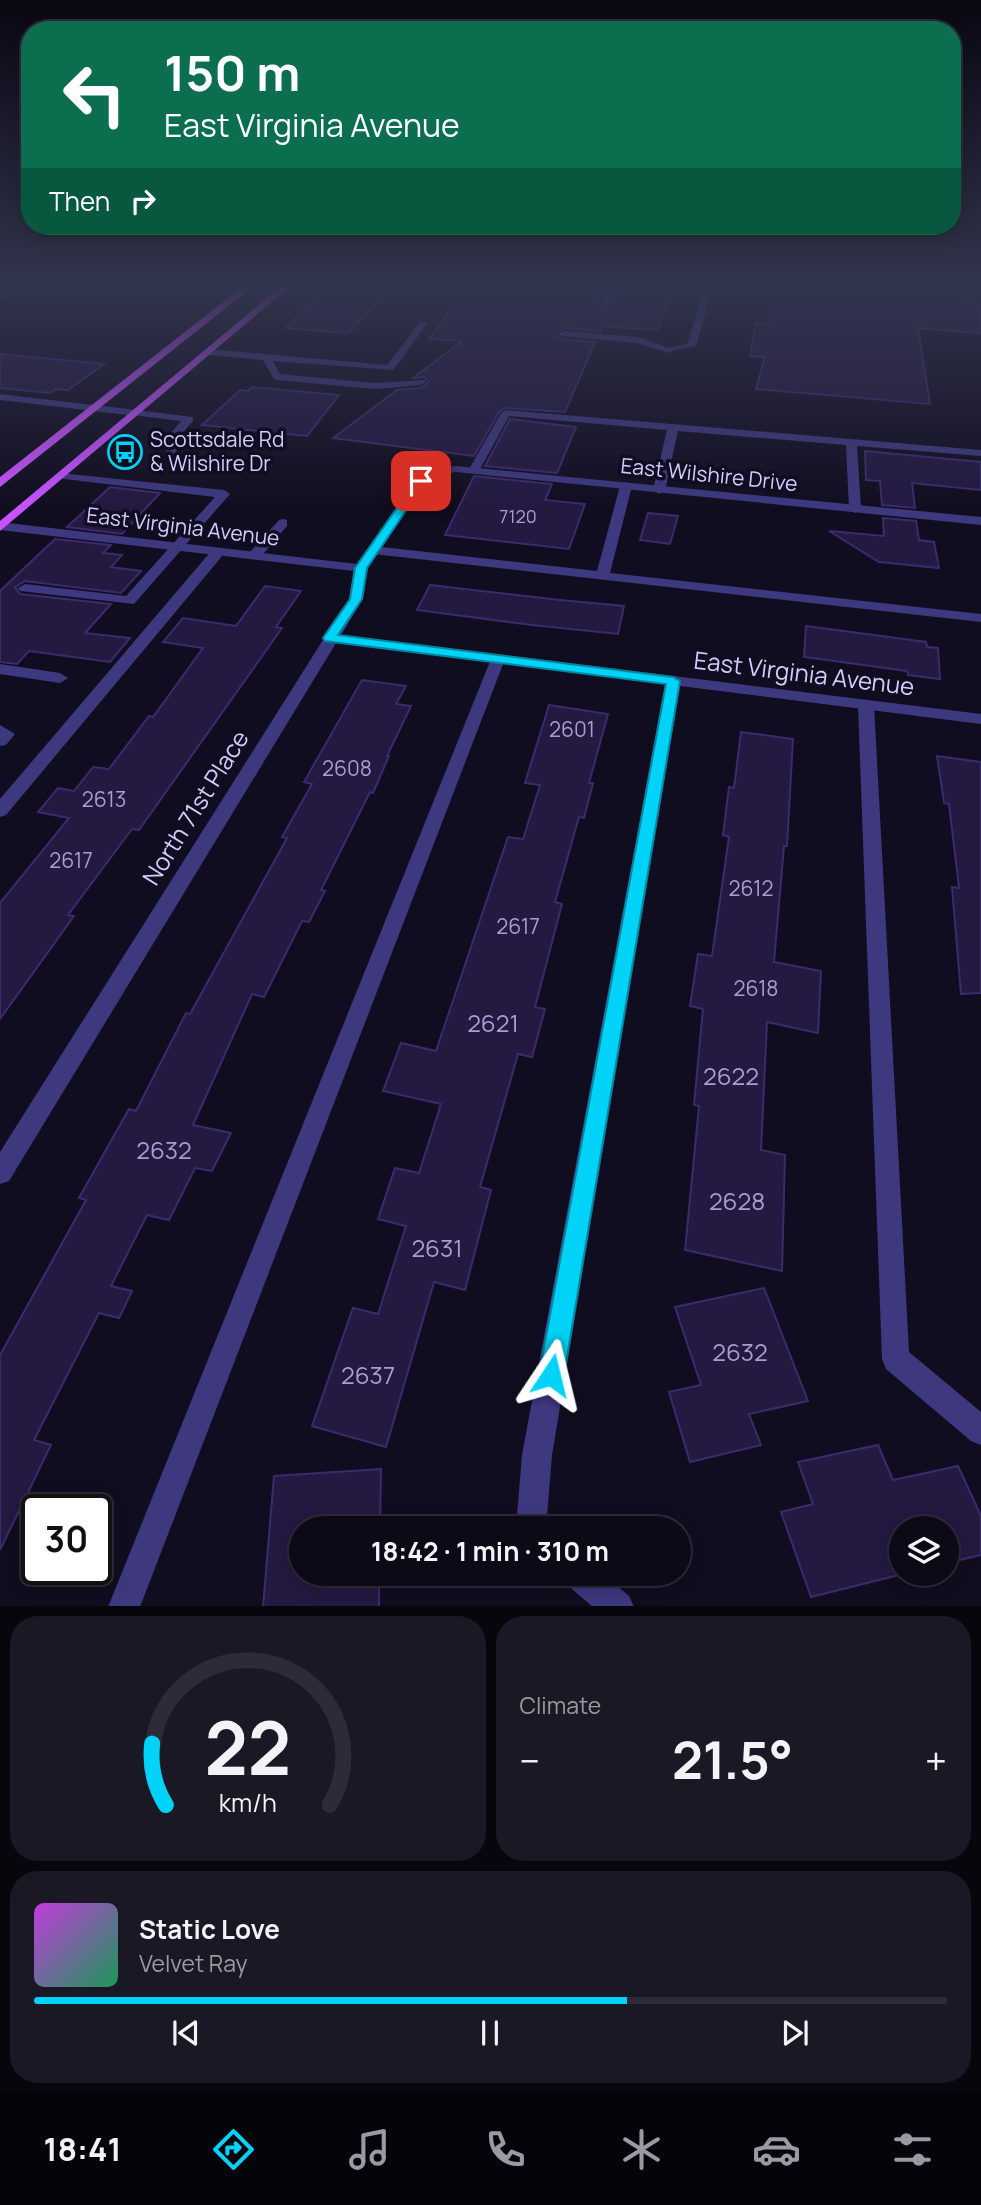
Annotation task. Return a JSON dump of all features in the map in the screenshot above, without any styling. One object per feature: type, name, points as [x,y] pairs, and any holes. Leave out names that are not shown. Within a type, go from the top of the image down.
[{"type":"main road","points":[[0,483],[157,359]]},
{"type":"main road","points":[[0,527],[200,359]]},
{"type":"street","points":[[267,359],[278,377],[375,386],[421,382],[390,368],[288,359]]},
{"type":"street","points":[[390,368],[397,359]]},
{"type":"street","points":[[0,397],[189,419],[171,439],[172,458]]},
{"type":"street","points":[[474,471],[506,413],[981,453]]},
{"type":"street","points":[[659,489],[673,427]]},
{"type":"street","points":[[851,442],[855,509]]},
{"type":"street","name":"East Wilshire Drive","points":[[434,472],[456,469],[981,521]]},
{"type":"street","name":"North 71st Place","points":[[0,1173],[329,638],[356,599],[361,568],[421,481],[434,472]]},
{"type":"street","points":[[25,589],[129,601],[224,494],[60,476]]},
{"type":"street","points":[[602,576],[626,486]]},
{"type":"street","points":[[254,556],[283,523]]},
{"type":"street","name":"East Virginia Avenue","points":[[0,527],[361,568]]},
{"type":"street","points":[[373,550],[981,618]]},
{"type":"street","points":[[0,811],[218,552]]},
{"type":"street","name":"East Virginia Avenue","points":[[329,638],[981,719]]},
{"type":"street","points":[[124,1606],[498,659]]},
{"type":"street","points":[[0,669],[60,678]]},
{"type":"street","points":[[532,1516],[537,1455],[673,681]]},
{"type":"street","points":[[866,705],[896,1359],[981,1431]]},
{"type":"street","points":[[0,730],[7,734],[0,741]]},
{"type":"street","points":[[593,1586],[618,1606]]},
{"type":"building","points":[[0,359],[51,359],[104,364],[68,390],[56,389],[50,393],[0,388]]},
{"type":"building","points":[[438,359],[588,359],[565,412],[505,408],[499,412],[474,456],[333,438],[397,390],[421,388],[428,381],[425,377],[413,378]]},
{"type":"building","points":[[764,359],[923,359],[930,404],[756,389]]},
{"type":"building","points":[[252,387],[339,395],[307,436],[202,425],[240,390],[248,391]]},
{"type":"building","points":[[510,419],[576,427],[557,473],[485,466]]},
{"type":"building","points":[[865,451],[981,462],[981,490],[912,483],[915,508],[882,505],[880,481],[866,480]]},
{"type":"building","points":[[474,476],[552,484],[545,500],[585,504],[569,549],[445,535]]},
{"type":"building","points":[[110,487],[160,493],[122,534],[67,527]]},
{"type":"building","points":[[648,513],[678,516],[670,544],[640,540]]},
{"type":"building","points":[[883,518],[916,521],[919,540],[934,542],[939,568],[879,562],[829,531],[884,536]]},
{"type":"building","points":[[55,539],[111,545],[103,553],[122,555],[111,567],[141,571],[121,593],[25,581],[15,587],[20,594],[111,604],[85,633],[130,638],[110,662],[29,651],[17,664],[0,662],[0,591]]},
{"type":"building","points":[[430,585],[624,606],[618,634],[532,625],[417,610]]},
{"type":"building","points":[[265,586],[301,591],[276,627],[282,628],[139,830],[132,829],[68,915],[74,916],[0,1019],[0,903],[69,818],[38,812],[58,788],[74,791],[93,767],[109,769],[149,716],[153,717],[203,648],[163,642],[183,618],[236,626]]},
{"type":"building","points":[[806,626],[926,642],[927,647],[938,648],[940,679],[908,675],[907,671],[804,657]]},
{"type":"building","points":[[362,680],[406,686],[396,704],[411,706],[373,793],[370,792],[321,890],[325,891],[309,922],[302,921],[264,997],[252,994],[193,1125],[231,1133],[212,1171],[195,1168],[169,1220],[147,1215],[111,1286],[132,1291],[119,1318],[99,1313],[34,1440],[51,1445],[27,1494],[21,1494],[21,1507],[0,1550],[0,1355],[86,1200],[79,1198],[129,1109],[136,1111],[186,1013],[190,1014],[287,838],[282,837],[312,784],[304,782]]},
{"type":"building","points":[[549,705],[608,714],[589,783],[593,783],[584,818],[579,817],[555,902],[562,904],[535,1007],[545,1009],[532,1057],[518,1054],[480,1187],[491,1190],[465,1290],[434,1282],[386,1447],[312,1426],[353,1308],[378,1314],[406,1226],[378,1219],[395,1168],[419,1173],[441,1104],[383,1091],[401,1043],[436,1051],[508,837],[523,839],[540,785],[525,783]]},
{"type":"building","points":[[741,732],[793,739],[787,846],[784,846],[774,962],[821,971],[818,1033],[767,1022],[761,1150],[785,1155],[782,1271],[685,1250],[699,1106],[694,1105],[703,1009],[690,1006],[698,954],[712,956],[729,837],[723,835],[729,787],[734,788]]},
{"type":"building","points":[[937,756],[981,762],[981,993],[961,994],[952,887],[959,888],[949,804],[944,803]]},
{"type":"building","points":[[764,1288],[808,1401],[749,1414],[761,1445],[690,1462],[669,1392],[701,1385],[675,1307]]},
{"type":"building","points":[[878,1445],[893,1480],[958,1466],[981,1516],[981,1555],[959,1560],[959,1516],[889,1516],[889,1578],[811,1597],[781,1512],[813,1504],[798,1462]]},
{"type":"building","points":[[381,1469],[380,1516],[289,1516],[289,1586],[379,1586],[379,1606],[263,1606],[274,1476]]},
{"type":"place","name":"Scottsdale Rd & Wilshire Dr","points":[[125,452]]},
{"type":"route","points":[[421,481],[361,568],[356,599],[329,638],[673,681],[551,1375]]}]
